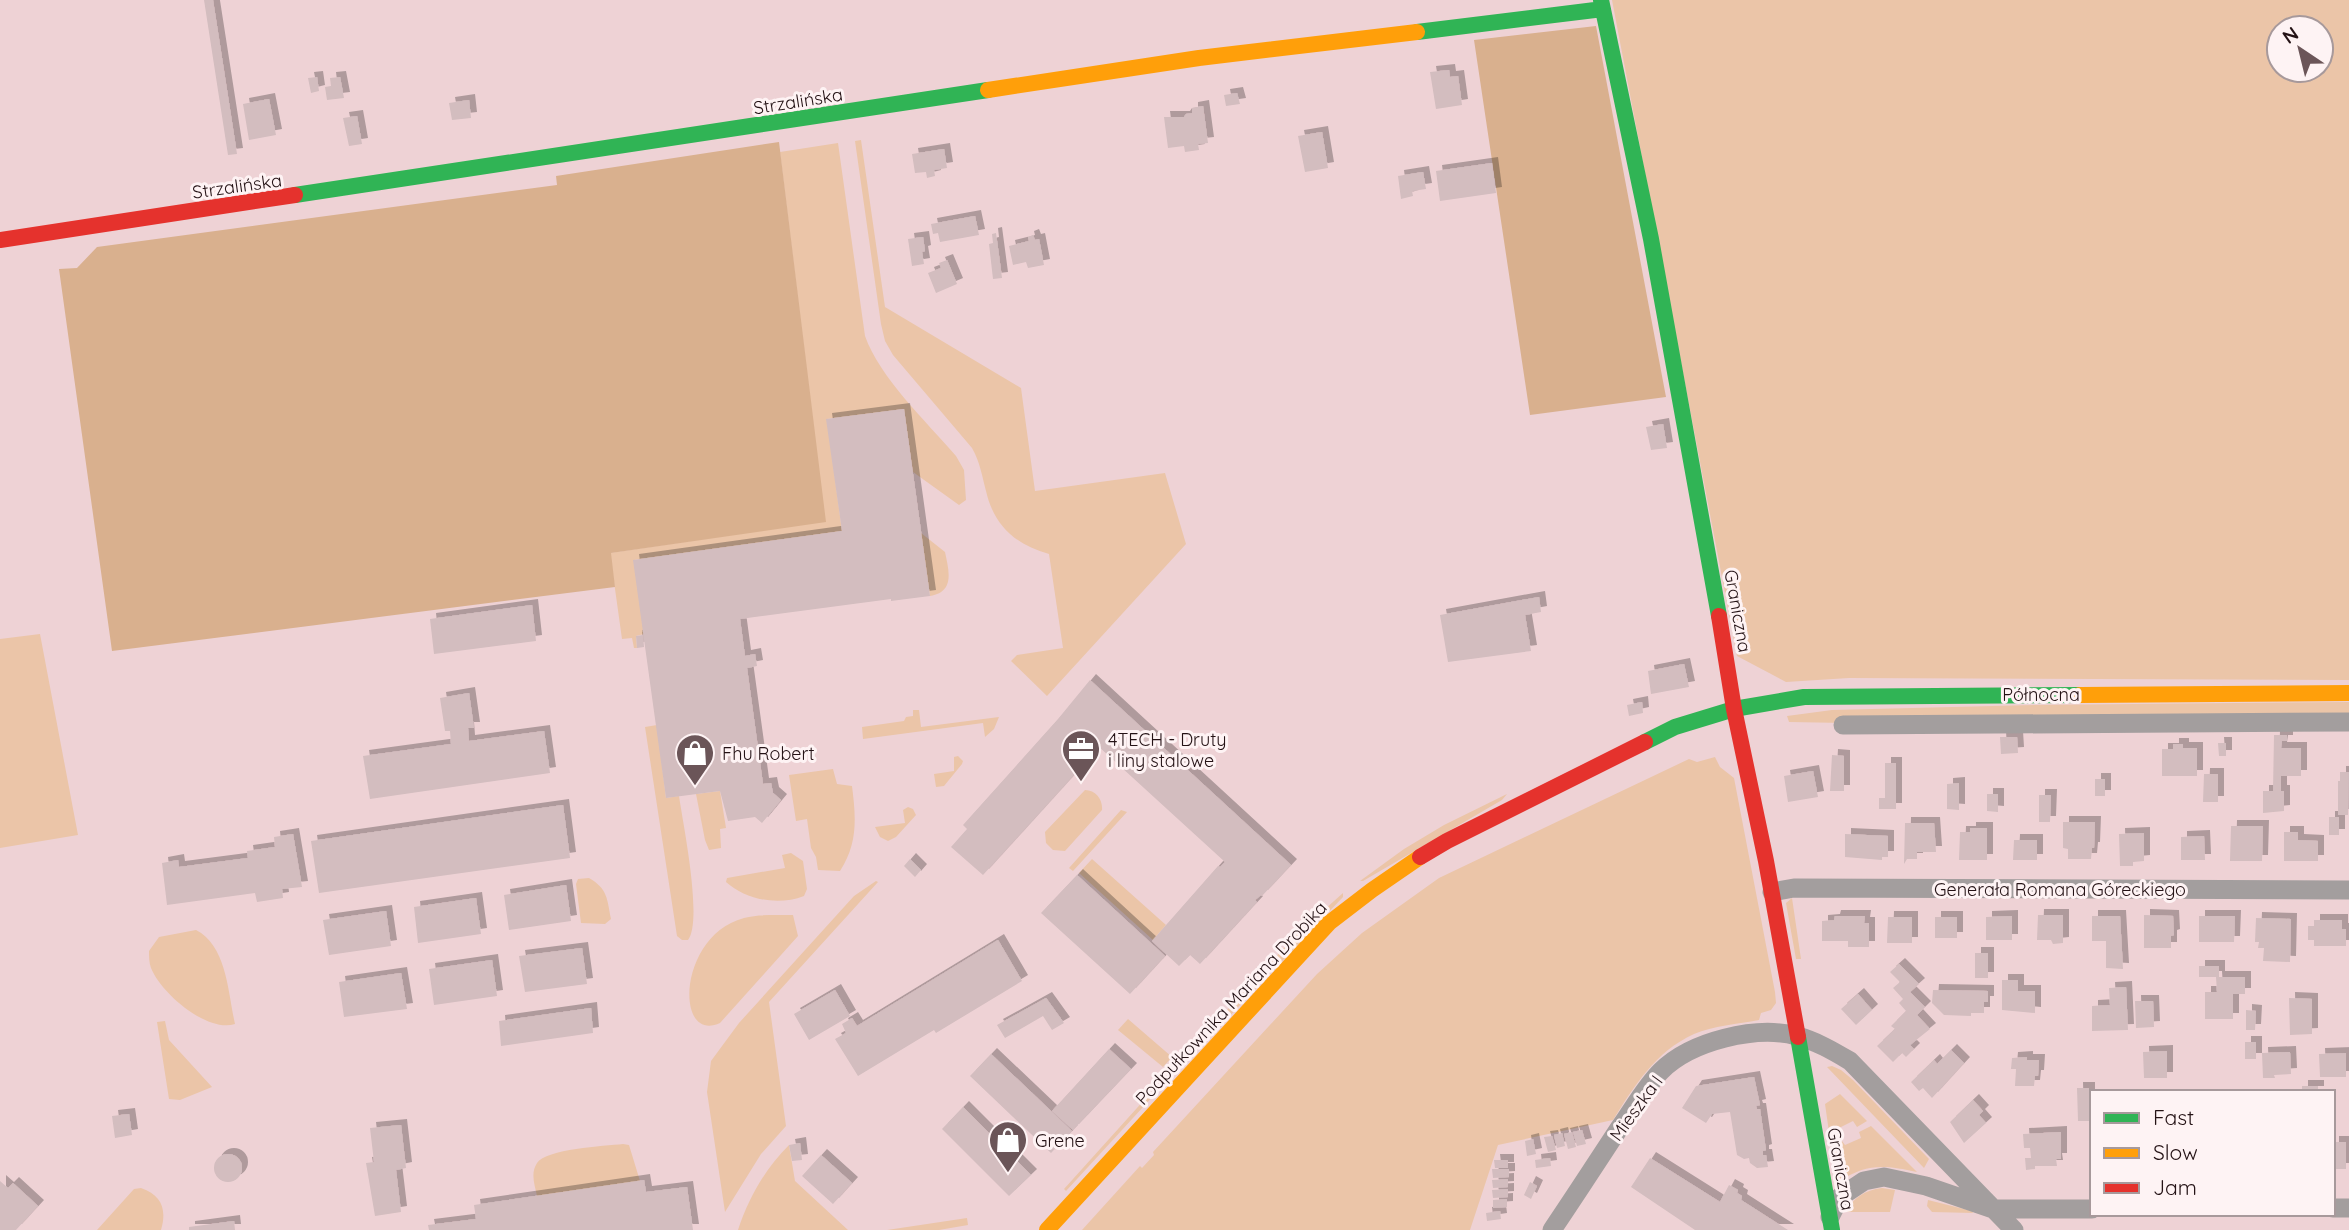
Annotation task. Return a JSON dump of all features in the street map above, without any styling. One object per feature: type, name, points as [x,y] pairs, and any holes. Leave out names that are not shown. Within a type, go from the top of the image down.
[{"type":"street","name":"Strzalińska","points":[[0,240],[431,177],[1199,58],[1602,5]]},
{"type":"street","name":"Graniczna","points":[[1602,5],[1651,239],[1734,709],[1772,892],[1831,1223]]},
{"type":"street","name":"Północna","points":[[1734,709],[1804,697],[2349,693]]},
{"type":"street","name":"Podpułkownika Mariana Drobika","points":[[1047,1230],[1329,923],[1360,898],[1412,861],[1459,835],[1675,727],[1734,709]]},
{"type":"street","name":"Północna","points":[[1843,725],[2349,722]]},
{"type":"street","name":"Generała Romana Góreckiego","points":[[1772,892],[1794,888],[2349,890]]},
{"type":"street","name":"Mieszka I","points":[[1552,1230],[1642,1095],[1662,1071],[1684,1053],[1718,1040],[1769,1031],[1797,1036],[1830,1048],[1850,1061],[2014,1230]]},
{"type":"street","points":[[1831,1223],[1840,1197],[1864,1181],[1884,1177],[1926,1186],[1993,1209],[2090,1209]]},
{"type":"shaded area","points":[[1612,0],[2349,0],[2349,680],[1849,678],[1786,682],[1737,656]]},
{"type":"shaded area","points":[[1596,26],[1666,397],[1530,415],[1474,40]]},
{"type":"shaded area","points":[[861,140],[885,307],[1021,388],[1035,491],[1165,473],[1186,544],[1047,696],[1011,661],[1017,655],[1063,648],[1049,554],[1026,545],[1001,524],[990,503],[972,448],[893,355],[885,341],[855,141]]},
{"type":"shaded area","points":[[779,142],[826,522],[611,553],[615,587],[112,651],[59,269],[77,268],[97,247],[557,185],[556,176]]},
{"type":"shaded area","points":[[838,143],[865,336],[892,383],[956,456],[964,470],[966,500],[959,505],[913,472],[904,409],[827,419],[842,531],[634,560],[644,634],[636,636],[637,648],[634,648],[632,638],[622,639],[610,553],[825,521],[780,152]]},
{"type":"shaded area","points":[[921,533],[945,552],[948,566],[947,585],[938,594],[930,596]]},
{"type":"shaded area","points":[[40,634],[78,835],[0,848],[0,639]]},
{"type":"shaded area","points":[[2349,702],[2349,717],[1846,723],[1789,722],[1787,716],[1832,710]]},
{"type":"shaded area","points":[[913,710],[919,710],[921,727],[999,717],[994,729],[985,737],[983,723],[863,739],[862,727],[904,721],[906,717],[913,716]]},
{"type":"shaded area","points":[[657,725],[666,798],[679,796],[688,849],[693,913],[688,940],[677,936],[645,727]]},
{"type":"shaded area","points":[[958,756],[963,761],[962,764],[944,786],[936,787],[934,774],[954,771],[954,757]]},
{"type":"shaded area","points":[[1715,757],[1720,767],[1734,778],[1775,992],[1776,1003],[1771,1010],[1761,1013],[1759,1020],[1709,1029],[1680,1041],[1647,1071],[1613,1120],[1498,1145],[1470,1230],[1082,1230],[1140,1166],[1142,1168],[1154,1155],[1153,1152],[1317,974],[1362,933],[1439,878],[1689,759],[1697,762]]},
{"type":"shaded area","points":[[833,769],[837,784],[852,786],[854,809],[853,840],[840,871],[818,870],[811,848],[807,819],[796,821],[789,775]]},
{"type":"shaded area","points":[[1085,790],[1098,796],[1102,810],[1065,851],[1053,850],[1046,843],[1045,832]]},
{"type":"shaded area","points":[[720,791],[726,828],[720,829],[721,848],[709,850],[696,794]]},
{"type":"shaded area","points":[[1507,794],[1502,800],[1360,881],[1404,849],[1444,825]]},
{"type":"shaded area","points":[[908,807],[913,809],[916,815],[896,837],[888,841],[880,837],[875,827],[905,823],[903,810]]},
{"type":"shaded area","points":[[1121,810],[1127,812],[1073,871],[1069,868]]},
{"type":"shaded area","points":[[791,853],[803,861],[807,889],[804,896],[784,901],[763,900],[743,893],[726,882],[727,878],[785,868],[782,855]]},
{"type":"shaded area","points":[[1092,859],[1166,925],[1153,940],[1079,873]]},
{"type":"shaded area","points":[[589,878],[600,886],[606,895],[611,919],[605,924],[581,923],[576,884],[578,879]]},
{"type":"shaded area","points":[[878,882],[769,1002],[786,1126],[761,1154],[725,1212],[707,1092],[711,1061],[739,1023],[854,896]]},
{"type":"shaded area","points":[[1343,893],[1343,897],[1203,1044],[1192,1048],[1295,936]]},
{"type":"shaded area","points":[[1792,898],[1801,959],[1796,959],[1786,903]]},
{"type":"shaded area","points":[[793,915],[798,936],[720,1023],[705,1025],[695,1018],[690,1003],[690,985],[695,964],[706,945],[722,928],[744,918]]},
{"type":"shaded area","points":[[196,930],[206,937],[220,959],[235,1024],[211,1023],[186,1009],[164,989],[151,968],[149,951],[159,937]]},
{"type":"shaded area","points":[[1128,1019],[1172,1057],[1163,1067],[1118,1030]]},
{"type":"shaded area","points":[[165,1021],[169,1040],[212,1087],[180,1100],[169,1099],[157,1022]]},
{"type":"shaded area","points":[[1832,1066],[1853,1080],[1929,1159],[1924,1168],[1827,1067]]},
{"type":"shaded area","points":[[1155,1088],[1155,1094],[1066,1191],[1064,1189]]},
{"type":"shaded area","points":[[1840,1094],[1867,1121],[1857,1127],[1853,1121],[1837,1129],[1839,1134],[1830,1139],[1825,1104]]},
{"type":"shaded area","points":[[1871,1126],[1917,1172],[1876,1167],[1858,1171],[1838,1182],[1831,1146],[1842,1141],[1845,1145],[1861,1138],[1859,1132]]},
{"type":"shaded area","points":[[629,1145],[640,1181],[537,1196],[534,1171],[542,1158],[576,1149]]},
{"type":"shaded area","points":[[789,1145],[795,1181],[848,1230],[738,1230],[759,1184]]},
{"type":"shaded area","points":[[141,1188],[154,1195],[161,1204],[161,1230],[97,1230],[134,1189]]},
{"type":"shaded area","points":[[1882,1188],[1895,1190],[1890,1212],[1843,1212],[1860,1196]]},
{"type":"shaded area","points":[[1928,1200],[1973,1213],[1932,1212],[1927,1206]]},
{"type":"shaded area","points":[[967,1218],[968,1225],[939,1230],[887,1230]]},
{"type":"building","points":[[204,0],[213,0],[237,154],[228,155]]},
{"type":"building","points":[[1449,70],[1450,77],[1458,76],[1462,105],[1436,109],[1430,72]]},
{"type":"building","points":[[317,77],[319,91],[311,93],[308,78]]},
{"type":"building","points":[[340,77],[344,98],[327,100],[325,87],[331,86],[330,78]]},
{"type":"building","points":[[1237,93],[1240,104],[1226,106],[1224,95]]},
{"type":"building","points":[[269,99],[276,135],[249,140],[243,104]]},
{"type":"building","points":[[469,100],[471,118],[452,120],[449,103]]},
{"type":"building","points":[[1203,106],[1208,143],[1198,144],[1199,150],[1185,152],[1184,146],[1168,148],[1164,117],[1184,117],[1192,113],[1192,108]]},
{"type":"building","points":[[357,116],[362,144],[349,146],[343,118]]},
{"type":"building","points":[[1322,132],[1328,168],[1305,172],[1298,136]]},
{"type":"building","points":[[944,149],[947,168],[934,170],[935,176],[927,178],[926,172],[915,173],[912,154]]},
{"type":"building","points":[[1492,163],[1496,193],[1440,201],[1436,171]]},
{"type":"building","points":[[1423,172],[1426,189],[1412,191],[1413,196],[1401,199],[1398,176]]},
{"type":"building","points":[[975,216],[979,235],[940,242],[938,233],[933,234],[931,224]]},
{"type":"building","points":[[996,233],[1002,278],[993,279],[989,244],[993,243],[992,234]]},
{"type":"building","points":[[1033,235],[1035,240],[1039,239],[1044,265],[1028,268],[1026,262],[1013,265],[1009,246],[1029,241],[1028,237]]},
{"type":"building","points":[[923,237],[924,264],[912,266],[908,239]]},
{"type":"building","points":[[947,260],[957,284],[936,293],[928,273],[941,268],[939,263]]},
{"type":"building","points":[[904,409],[930,596],[740,619],[745,656],[755,654],[757,666],[747,668],[763,784],[771,783],[773,793],[781,800],[762,823],[755,817],[728,821],[720,791],[666,798],[633,560],[842,531],[826,419]]},
{"type":"building","points":[[1663,424],[1667,448],[1651,450],[1646,427]]},
{"type":"building","points":[[1539,597],[1541,612],[1525,615],[1531,651],[1448,662],[1440,615]]},
{"type":"building","points":[[532,605],[536,641],[434,654],[430,619]]},
{"type":"building","points":[[643,635],[644,647],[637,648],[636,636]]},
{"type":"building","points":[[1684,664],[1689,687],[1651,694],[1648,671]]},
{"type":"building","points":[[1090,680],[1291,865],[1255,900],[1257,902],[1200,964],[1190,955],[1179,966],[1152,941],[1218,866],[1225,862],[1098,746],[983,875],[951,847],[967,829],[963,825]]},
{"type":"building","points":[[469,693],[474,728],[468,728],[469,741],[544,731],[550,773],[370,799],[363,756],[451,744],[450,731],[445,731],[440,698]]},
{"type":"building","points":[[1642,702],[1643,713],[1629,716],[1627,705]]},
{"type":"building","points":[[2274,735],[2287,735],[2287,741],[2282,741],[2281,748],[2301,748],[2301,776],[2281,776],[2284,811],[2263,813],[2263,791],[2273,791]]},
{"type":"building","points":[[2000,737],[2017,737],[2018,753],[2001,754]]},
{"type":"building","points":[[2218,743],[2226,743],[2226,756],[2219,756]]},
{"type":"building","points":[[2173,744],[2183,744],[2183,748],[2197,748],[2197,776],[2162,776],[2162,749],[2173,749]]},
{"type":"building","points":[[1832,755],[1844,756],[1844,791],[1830,791]]},
{"type":"building","points":[[1885,763],[1896,763],[1896,809],[1879,809],[1879,798],[1885,798]]},
{"type":"building","points":[[1813,771],[1818,797],[1788,802],[1784,776]]},
{"type":"building","points":[[2340,772],[2349,772],[2348,815],[2338,815]]},
{"type":"building","points":[[2204,774],[2218,774],[2218,802],[2203,802]]},
{"type":"building","points":[[2095,779],[2105,779],[2105,796],[2095,796]]},
{"type":"building","points":[[1959,783],[1959,810],[1947,809],[1947,784]]},
{"type":"building","points":[[1987,794],[1998,794],[1998,812],[1987,811]]},
{"type":"building","points":[[2039,795],[2051,795],[2050,822],[2039,822]]},
{"type":"building","points":[[563,805],[570,858],[319,893],[311,841]]},
{"type":"building","points":[[2329,817],[2339,817],[2339,835],[2329,835]]},
{"type":"building","points":[[2063,822],[2095,822],[2091,859],[2068,859],[2068,849],[2063,848]]},
{"type":"building","points":[[1905,823],[1934,823],[1936,852],[1917,852],[1917,859],[1907,859],[1904,864]]},
{"type":"building","points":[[2231,826],[2263,826],[2262,861],[2230,861]]},
{"type":"building","points":[[1970,828],[1987,828],[1987,860],[1959,860],[1960,832],[1970,832]]},
{"type":"building","points":[[2284,832],[2298,832],[2298,840],[2318,841],[2318,861],[2284,861]]},
{"type":"building","points":[[2144,833],[2144,861],[2133,862],[2133,866],[2120,866],[2119,834]]},
{"type":"building","points":[[293,834],[302,887],[282,889],[283,898],[257,902],[255,893],[167,905],[162,863],[178,860],[179,867],[248,858],[247,851],[275,847],[274,837]]},
{"type":"building","points":[[1845,834],[1888,836],[1888,857],[1882,857],[1882,860],[1845,857]]},
{"type":"building","points":[[2204,836],[2205,860],[2181,860],[2181,837]]},
{"type":"building","points":[[2014,840],[2037,840],[2037,860],[2013,860]]},
{"type":"building","points":[[910,859],[921,870],[915,877],[904,866]]},
{"type":"building","points":[[1077,875],[1165,956],[1130,994],[1041,913]]},
{"type":"building","points":[[566,885],[571,921],[509,930],[504,895]]},
{"type":"building","points":[[476,898],[481,934],[418,943],[414,907]]},
{"type":"building","points":[[386,911],[391,946],[329,955],[323,920]]},
{"type":"building","points":[[2038,915],[2063,915],[2063,943],[2053,944],[2051,940],[2037,940]]},
{"type":"building","points":[[2144,915],[2173,916],[2174,935],[2171,936],[2171,948],[2144,948]]},
{"type":"building","points":[[1835,916],[1865,916],[1864,923],[1869,923],[1869,947],[1848,947],[1848,941],[1822,941],[1822,921],[1834,920]]},
{"type":"building","points":[[2012,916],[2012,940],[1986,940],[1986,917]]},
{"type":"building","points":[[2092,916],[2120,916],[2123,969],[2106,968],[2106,941],[2092,941]]},
{"type":"building","points":[[2199,916],[2235,916],[2234,942],[2199,942]]},
{"type":"building","points":[[1888,917],[1912,917],[1912,943],[1887,943]]},
{"type":"building","points":[[1935,917],[1957,917],[1957,938],[1935,938]]},
{"type":"building","points":[[2256,918],[2291,919],[2290,962],[2263,961],[2264,948],[2258,948],[2259,942],[2255,942]]},
{"type":"building","points":[[2314,920],[2342,920],[2342,929],[2346,929],[2346,946],[2314,946],[2314,940],[2308,940],[2308,926],[2314,926]]},
{"type":"building","points":[[998,940],[1022,981],[858,1076],[835,1039],[846,1033],[842,1024],[852,1018],[857,1026]]},
{"type":"building","points":[[582,948],[587,984],[525,992],[519,956]]},
{"type":"building","points":[[1975,953],[1988,953],[1988,978],[1975,978]]},
{"type":"building","points":[[492,960],[497,996],[434,1005],[429,969]]},
{"type":"building","points":[[1899,964],[1919,984],[1910,992],[1925,1007],[1917,1015],[1930,1029],[1910,1045],[1914,1049],[1906,1057],[1902,1053],[1893,1062],[1877,1046],[1895,1029],[1891,1026],[1906,1011],[1899,1003],[1903,999],[1893,988],[1900,982],[1890,972]]},
{"type":"building","points":[[2199,966],[2219,966],[2219,977],[2245,977],[2245,994],[2233,994],[2233,1019],[2205,1019],[2205,992],[2217,992],[2216,977],[2199,977]]},
{"type":"building","points":[[401,973],[407,1009],[344,1017],[339,982]]},
{"type":"building","points":[[2002,980],[2018,980],[2018,991],[2035,991],[2035,1013],[2002,1010]]},
{"type":"building","points":[[2126,987],[2128,1030],[2092,1031],[2092,1006],[2110,1005],[2109,988]]},
{"type":"building","points":[[835,990],[850,1016],[809,1040],[794,1014]]},
{"type":"building","points":[[1933,990],[1988,991],[1988,1002],[1984,1002],[1984,1013],[1971,1013],[1971,1016],[1944,1015],[1932,1003]]},
{"type":"building","points":[[1858,994],[1872,1010],[1856,1025],[1841,1009]]},
{"type":"building","points":[[1046,998],[1064,1023],[1052,1030],[1043,1016],[1005,1038],[997,1025]]},
{"type":"building","points":[[2289,998],[2312,999],[2312,1034],[2290,1035]]},
{"type":"building","points":[[2135,1001],[2153,1001],[2154,1027],[2136,1028]]},
{"type":"building","points":[[591,1008],[593,1033],[501,1046],[499,1021]]},
{"type":"building","points":[[2246,1010],[2256,1011],[2255,1030],[2246,1030]]},
{"type":"building","points":[[2245,1042],[2256,1042],[2256,1059],[2245,1059]]},
{"type":"building","points":[[1109,1049],[1131,1069],[1073,1130],[1052,1111]]},
{"type":"building","points":[[1951,1050],[1964,1063],[1932,1098],[1923,1088],[1919,1091],[1911,1082],[1934,1060],[1937,1064]]},
{"type":"building","points":[[2167,1051],[2167,1078],[2144,1078],[2143,1052]]},
{"type":"building","points":[[2290,1052],[2291,1074],[2263,1078],[2262,1053]]},
{"type":"building","points":[[2346,1053],[2346,1077],[2320,1077],[2319,1054]]},
{"type":"building","points":[[991,1054],[1072,1131],[1051,1153],[970,1076]]},
{"type":"building","points":[[2027,1057],[2027,1060],[2039,1060],[2034,1086],[2015,1086],[2016,1069],[2011,1069],[2012,1058]]},
{"type":"building","points":[[1754,1077],[1760,1105],[1756,1106],[1760,1109],[1766,1150],[1763,1155],[1766,1155],[1768,1167],[1757,1168],[1750,1163],[1749,1158],[1744,1159],[1737,1155],[1730,1112],[1712,1114],[1706,1123],[1682,1108],[1696,1086]]},
{"type":"building","points":[[2302,1086],[2318,1086],[2318,1090],[2302,1090]]},
{"type":"building","points":[[2077,1088],[2089,1088],[2089,1121],[2078,1121]]},
{"type":"building","points":[[1973,1100],[1983,1111],[1979,1115],[1986,1123],[1964,1143],[1950,1122]]},
{"type":"building","points":[[963,1107],[1031,1175],[1009,1196],[942,1129]]},
{"type":"building","points":[[129,1114],[132,1135],[115,1138],[112,1116]]},
{"type":"building","points":[[401,1125],[406,1168],[396,1170],[401,1212],[375,1216],[366,1163],[374,1162],[370,1128]]},
{"type":"building","points":[[1582,1130],[1586,1144],[1577,1146],[1573,1132]]},
{"type":"building","points":[[1572,1132],[1576,1147],[1568,1149],[1564,1134]]},
{"type":"building","points":[[2061,1132],[2061,1159],[2056,1159],[2057,1166],[2035,1166],[2035,1169],[2026,1170],[2025,1158],[2031,1158],[2030,1148],[2024,1148],[2023,1134]]},
{"type":"building","points":[[1562,1133],[1565,1146],[1557,1148],[1554,1135]]},
{"type":"building","points":[[1552,1136],[1556,1150],[1548,1152],[1544,1137]]},
{"type":"building","points":[[1533,1139],[1536,1154],[1527,1156],[1525,1141]]},
{"type":"building","points":[[2335,1142],[2346,1142],[2346,1169],[2335,1169]]},
{"type":"building","points":[[800,1143],[802,1160],[792,1161],[789,1145]]},
{"type":"building","points":[[228,1154],[238,1158],[242,1168],[238,1178],[228,1182],[218,1178],[214,1168],[218,1158]]},
{"type":"building","points":[[821,1155],[852,1183],[833,1204],[802,1176]]},
{"type":"building","points":[[1550,1158],[1551,1166],[1536,1168],[1535,1160]]},
{"type":"building","points":[[1650,1158],[1720,1202],[1729,1185],[1738,1190],[1737,1193],[1742,1196],[1741,1200],[1788,1230],[1695,1230],[1631,1187]]},
{"type":"building","points":[[1494,1160],[1508,1160],[1508,1168],[1495,1168]]},
{"type":"building","points":[[1492,1169],[1509,1169],[1509,1177],[1493,1178]]},
{"type":"building","points":[[1508,1179],[1508,1187],[1493,1188],[1492,1180]]},
{"type":"building","points":[[644,1180],[646,1192],[687,1187],[693,1230],[429,1230],[428,1225],[476,1219],[474,1205]]},
{"type":"building","points":[[0,1181],[8,1188],[13,1183],[38,1206],[16,1230],[0,1230]]},
{"type":"building","points":[[1530,1182],[1537,1186],[1531,1199],[1524,1195]]},
{"type":"building","points":[[1508,1189],[1508,1197],[1493,1198],[1492,1190]]},
{"type":"building","points":[[1507,1199],[1507,1207],[1493,1208],[1493,1200]]},
{"type":"building","points":[[1500,1211],[1501,1219],[1487,1221],[1486,1213]]},
{"type":"building","points":[[234,1221],[235,1230],[189,1230],[189,1227]]},
{"type":"traffic: fast","points":[[1601,0],[1651,239],[1719,616]]},
{"type":"traffic: fast","points":[[1417,32],[1603,9]]},
{"type":"traffic: fast","points":[[295,195],[988,90]]},
{"type":"traffic: fast","points":[[1645,742],[1675,727],[1734,709],[1804,697],[2080,695]]},
{"type":"traffic: fast","points":[[1798,1037],[1832,1230]]},
{"type":"traffic: slow","points":[[988,90],[1199,58],[1417,32]]},
{"type":"traffic: slow","points":[[2080,695],[2349,693]]},
{"type":"traffic: slow","points":[[1047,1230],[1329,923],[1420,857]]},
{"type":"traffic: jam","points":[[0,240],[295,195]]},
{"type":"traffic: jam","points":[[1719,616],[1734,709],[1766,861],[1798,1037]]},
{"type":"traffic: jam","points":[[1420,857],[1645,742]]},
{"type":"place","name":"4TECH - Druty i liny stalowe","points":[[1081,783]]},
{"type":"place","name":"Fhu Robert","points":[[695,787]]},
{"type":"place","name":"Grene","points":[[1008,1174]]}]
